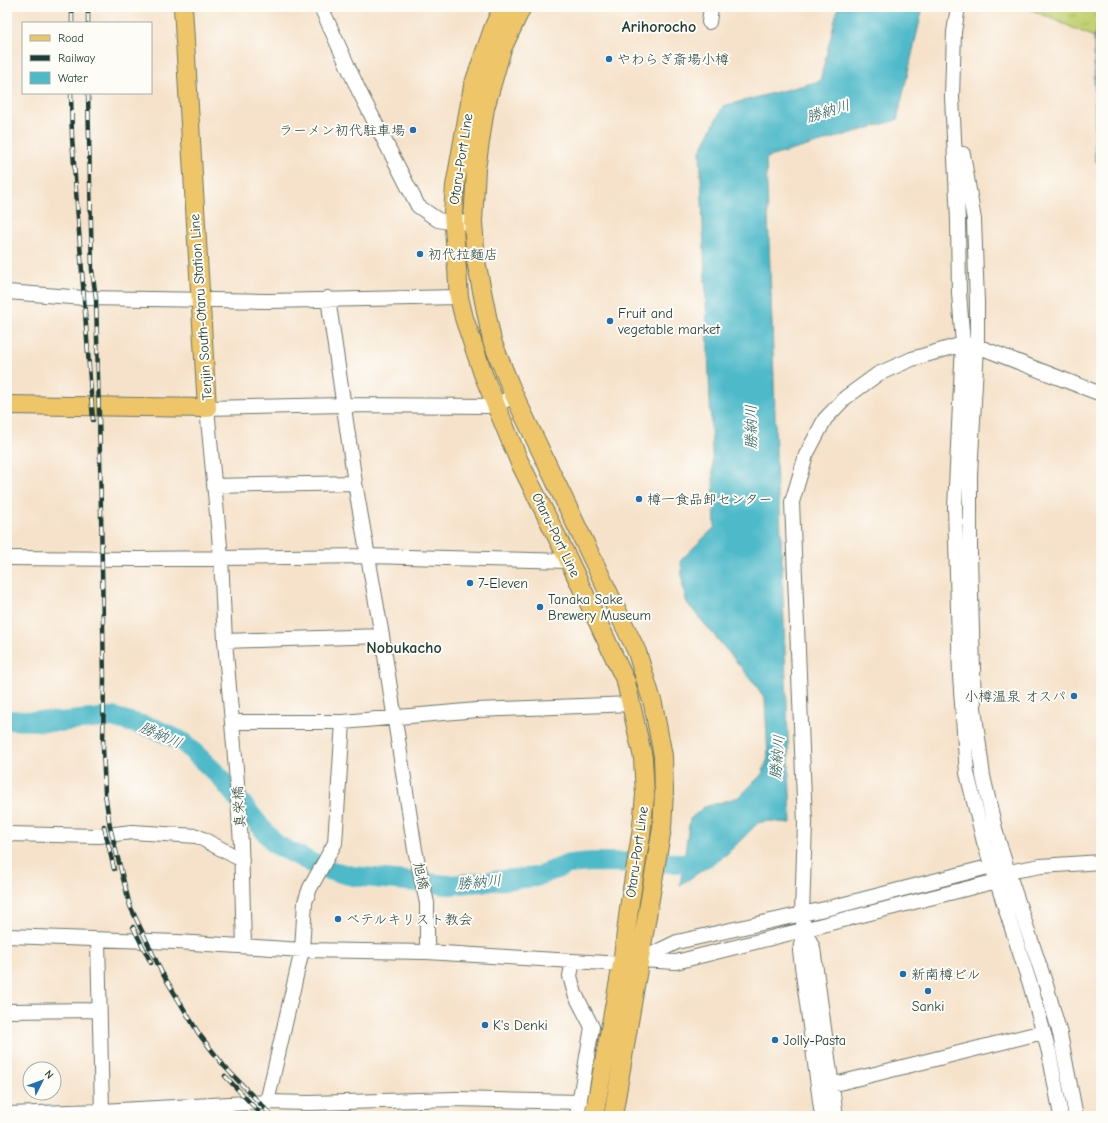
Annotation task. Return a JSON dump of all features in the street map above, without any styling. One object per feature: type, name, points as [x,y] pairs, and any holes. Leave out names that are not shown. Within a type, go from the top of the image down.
[{"type":"main road","name":"Tenjin South-Otaru Station Line","points":[[7,405],[207,408],[183,7]]},
{"type":"main road","name":"Otaru-Port Line","points":[[504,7],[494,26],[473,86],[455,186],[454,223],[459,297],[483,374],[519,461],[569,561],[626,682],[643,758],[645,795],[641,835],[630,901],[622,964],[594,1116]]},
{"type":"main road","name":"Otaru-Port Line","points":[[522,7],[502,49],[485,108],[476,169],[473,222],[476,261],[492,341],[514,395],[638,652],[653,704],[663,756],[664,793],[662,828],[613,1116]]},
{"type":"street","points":[[321,7],[359,91],[418,206],[438,220],[454,223],[473,222]]},
{"type":"street","points":[[709,22],[711,7]]},
{"type":"street","points":[[958,7],[954,32],[952,97],[963,344],[955,507],[960,676],[967,773],[992,866],[1002,877],[1046,984],[1060,1034],[1076,1116]]},
{"type":"street","points":[[952,97],[974,220],[977,346],[970,475],[970,555],[974,708],[983,776],[1002,877],[1043,1032],[1061,1116]]},
{"type":"street","points":[[7,292],[84,298],[269,301],[328,298],[459,297]]},
{"type":"street","name":"旭橋","points":[[328,298],[355,483],[382,636],[415,850],[427,903],[427,952]]},
{"type":"street","points":[[836,1116],[825,1087],[800,951],[804,929],[802,914],[805,823],[792,502],[806,455],[825,419],[844,398],[885,371],[912,359],[963,344],[977,346],[1101,394]]},
{"type":"street","points":[[207,408],[344,405],[496,406],[514,395]]},
{"type":"street","name":"真栄橋","points":[[207,408],[221,557],[225,641],[236,769],[242,860],[244,946]]},
{"type":"street","points":[[214,486],[355,483]]},
{"type":"street","points":[[7,558],[368,556],[569,561]]},
{"type":"street","points":[[225,641],[382,636]]},
{"type":"street","points":[[232,722],[342,722],[477,710],[632,704]]},
{"type":"street","points":[[267,1102],[302,950],[305,902],[310,888],[335,843],[342,722]]},
{"type":"street","points":[[7,834],[100,836],[132,832],[197,836],[242,860]]},
{"type":"street","points":[[640,960],[676,962],[1041,866],[1101,862]]},
{"type":"street","points":[[7,936],[244,946],[302,950],[427,952],[622,964],[640,960],[677,942],[802,914],[992,866]]},
{"type":"street","points":[[98,940],[102,1112]]},
{"type":"street","points":[[7,1114],[125,1113],[267,1102],[309,1103],[456,1098],[578,1109],[592,1028],[575,994],[570,976],[573,962]]},
{"type":"street","points":[[7,1011],[100,1010]]},
{"type":"street","points":[[825,1087],[1043,1032]]},
{"type":"street","points":[[822,1116],[825,1087]]},
{"type":"green space","points":[[1025,7],[1101,7],[1101,8],[1094,37]]},
{"type":"water","points":[[838,7],[923,7],[897,120],[769,157],[766,160],[777,492],[780,507],[791,823],[766,821],[758,823],[727,854],[680,885],[690,819],[704,807],[739,797],[762,774],[768,758],[765,699],[755,684],[687,603],[683,588],[681,560],[715,527],[700,151],[723,106],[820,81]]},
{"type":"water","points":[[1101,8],[1101,163],[1095,161],[1094,37]]},
{"type":"waterway","name":"勝納川","points":[[7,720],[59,722],[112,717],[156,729],[183,742],[220,777],[275,844],[324,869],[353,876],[448,885],[536,877],[569,864],[591,862],[692,863],[709,856]]},
{"type":"railway","points":[[72,7],[72,22]]},
{"type":"railway","points":[[88,7],[88,22]]},
{"type":"railway","points":[[71,94],[72,137],[93,420]]},
{"type":"railway","points":[[88,94],[92,270],[96,298],[100,456],[104,679],[103,747],[105,793],[110,827],[130,906],[161,971],[199,1034],[224,1066],[272,1116]]},
{"type":"railway","points":[[104,826],[114,869]]},
{"type":"railway","points":[[133,927],[151,963]]},
{"type":"railway","points":[[225,1076],[258,1111]]},
{"type":"place","name":"やわらぎ斎場小樽","points":[[609,59]]},
{"type":"place","name":"ラーメン初代駐車場","points":[[413,130]]},
{"type":"place","name":"初代拉麵店","points":[[420,254]]},
{"type":"place","name":"Fruit and vegetable market","points":[[610,321]]},
{"type":"place","name":"樽一食品卸センター","points":[[639,499]]},
{"type":"place","name":"7-Eleven","points":[[470,583]]},
{"type":"place","name":"Tanaka Sake Brewery Museum","points":[[540,607]]},
{"type":"place","name":"小樽温泉 オスパ","points":[[1074,696]]},
{"type":"place","name":"べテルキリスト教会","points":[[338,919]]},
{"type":"place","name":"新南樽ビル","points":[[903,974]]},
{"type":"place","name":"Sanki","points":[[928,991]]},
{"type":"place","name":"K's Denki","points":[[485,1025]]},
{"type":"place","name":"Jolly-Pasta","points":[[775,1040]]},
{"type":"district","name":"Arihorocho","points":[[659,27]]},
{"type":"district","name":"Nobukacho","points":[[404,648]]}]
